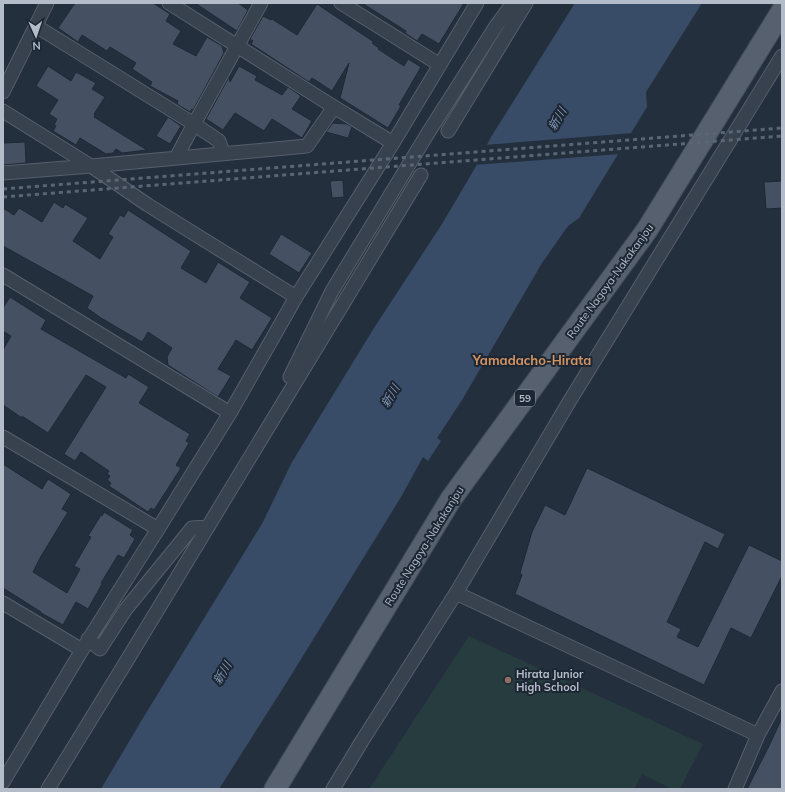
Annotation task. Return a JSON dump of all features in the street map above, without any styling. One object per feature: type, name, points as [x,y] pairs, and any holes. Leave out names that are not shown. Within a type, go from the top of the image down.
[{"type":"main road","name":"Route Nagoya-Nakakanjou","points":[[275,789],[451,499],[647,230],[782,11]]},
{"type":"street","points":[[3,92],[47,3]]},
{"type":"street","points":[[169,3],[393,143]]},
{"type":"street","points":[[176,158],[261,3]]},
{"type":"street","points":[[342,3],[440,64]]},
{"type":"street","points":[[3,782],[7,766],[85,645],[230,413],[296,297],[393,143],[477,3]]},
{"type":"street","points":[[253,452],[332,292],[432,127],[512,3]]},
{"type":"street","points":[[448,130],[526,3]]},
{"type":"street","points":[[36,26],[194,124],[219,141],[223,153]]},
{"type":"street","points":[[333,789],[456,593],[569,402],[782,56]]},
{"type":"street","points":[[3,172],[91,166],[307,146],[334,107]]},
{"type":"street","points":[[3,111],[91,166],[148,205],[296,297]]},
{"type":"street","points":[[48,789],[421,175]]},
{"type":"street","points":[[3,275],[230,413]]},
{"type":"street","points":[[3,437],[158,529]]},
{"type":"street","points":[[3,603],[85,645],[100,649],[126,609],[192,528],[208,527]]},
{"type":"street","points":[[456,593],[758,735]]},
{"type":"street","points":[[735,789],[758,735],[782,691]]},
{"type":"green space","name":"Hirata Junior High School","points":[[469,636],[703,744],[680,789],[672,789],[642,774],[634,789],[369,789]]},
{"type":"water","name":"新川","points":[[575,3],[702,3],[646,92],[647,107],[579,218],[568,226],[542,263],[462,400],[437,438],[441,441],[428,461],[423,457],[401,497],[219,789],[101,789],[263,522],[291,464],[303,444],[374,328],[442,224],[475,168],[491,137]]},
{"type":"pier","points":[[633,133],[620,154],[474,165],[484,145]]},
{"type":"building","points":[[75,3],[153,3],[170,14],[166,21],[181,31],[173,44],[196,56],[207,37],[222,46],[224,53],[193,110],[192,109],[190,112],[177,104],[178,101],[150,86],[152,82],[132,69],[136,63],[110,47],[107,51],[82,35],[78,42],[58,28]]},
{"type":"building","points":[[195,3],[238,3],[248,10],[237,31]]},
{"type":"building","points":[[362,3],[464,3],[439,44],[422,34],[417,41],[405,33],[406,31]]},
{"type":"building","points":[[317,4],[374,42],[372,43],[379,48],[378,49],[404,66],[408,59],[421,67],[399,105],[401,106],[388,128],[340,98],[349,63],[332,91],[312,78],[309,82],[251,44],[253,41],[250,39],[263,16],[271,20],[272,19],[297,35]]},
{"type":"building","points":[[48,66],[71,81],[76,72],[96,83],[92,89],[105,97],[94,114],[94,117],[147,150],[122,153],[116,149],[113,153],[106,154],[80,138],[76,145],[53,131],[56,126],[54,125],[57,119],[49,114],[58,100],[36,86]]},
{"type":"building","points":[[239,66],[257,76],[255,80],[282,95],[288,87],[301,96],[292,109],[312,121],[302,138],[272,119],[264,131],[235,113],[223,130],[206,119],[229,77],[230,82]]},
{"type":"building","points":[[168,117],[181,126],[170,144],[156,136]]},
{"type":"building","points":[[333,123],[347,124],[352,127],[348,138],[326,132]]},
{"type":"building","points":[[25,142],[26,163],[3,165],[3,143]]},
{"type":"building","points":[[343,180],[344,197],[332,198],[330,181]]},
{"type":"building","points":[[782,181],[782,208],[766,209],[764,182]]},
{"type":"building","points":[[54,202],[63,208],[65,204],[88,218],[73,241],[100,259],[113,237],[108,234],[120,215],[124,217],[128,210],[191,251],[181,268],[206,283],[218,262],[250,282],[240,298],[272,318],[252,350],[236,340],[218,369],[231,376],[218,397],[168,365],[167,357],[172,348],[148,332],[142,342],[101,318],[87,308],[93,296],[3,246],[3,208],[14,215],[19,208],[42,222]]},
{"type":"building","points":[[281,234],[312,253],[299,273],[269,254]]},
{"type":"building","points":[[10,297],[46,320],[41,329],[126,378],[128,374],[149,387],[139,403],[190,434],[186,441],[189,443],[176,465],[181,468],[154,510],[151,508],[148,512],[109,486],[111,483],[107,480],[110,476],[107,474],[109,471],[81,452],[75,461],[64,454],[106,387],[86,375],[48,433],[3,405],[3,350],[11,336],[3,331],[3,308]]},
{"type":"building","points":[[3,464],[42,489],[48,479],[71,494],[62,509],[68,512],[33,572],[67,593],[80,569],[74,566],[91,537],[88,536],[104,512],[133,530],[130,535],[135,539],[124,558],[118,555],[101,583],[102,584],[88,609],[76,602],[63,625],[41,613],[3,588]]},
{"type":"building","points":[[587,468],[725,534],[718,549],[705,542],[667,622],[681,629],[677,637],[698,647],[749,545],[782,561],[782,576],[751,638],[731,628],[704,685],[515,594],[522,575],[520,573],[532,532],[545,505],[565,515]]},
{"type":"building","points":[[782,718],[782,789],[747,789],[768,748]]},
{"type":"railway","points":[[3,189],[782,128]]},
{"type":"railway","points":[[3,197],[782,136]]},
{"type":"place","name":"Hirata Junior High School","points":[[508,680]]},
{"type":"district","name":"Yamadacho-Hirata","points":[[532,360]]}]
